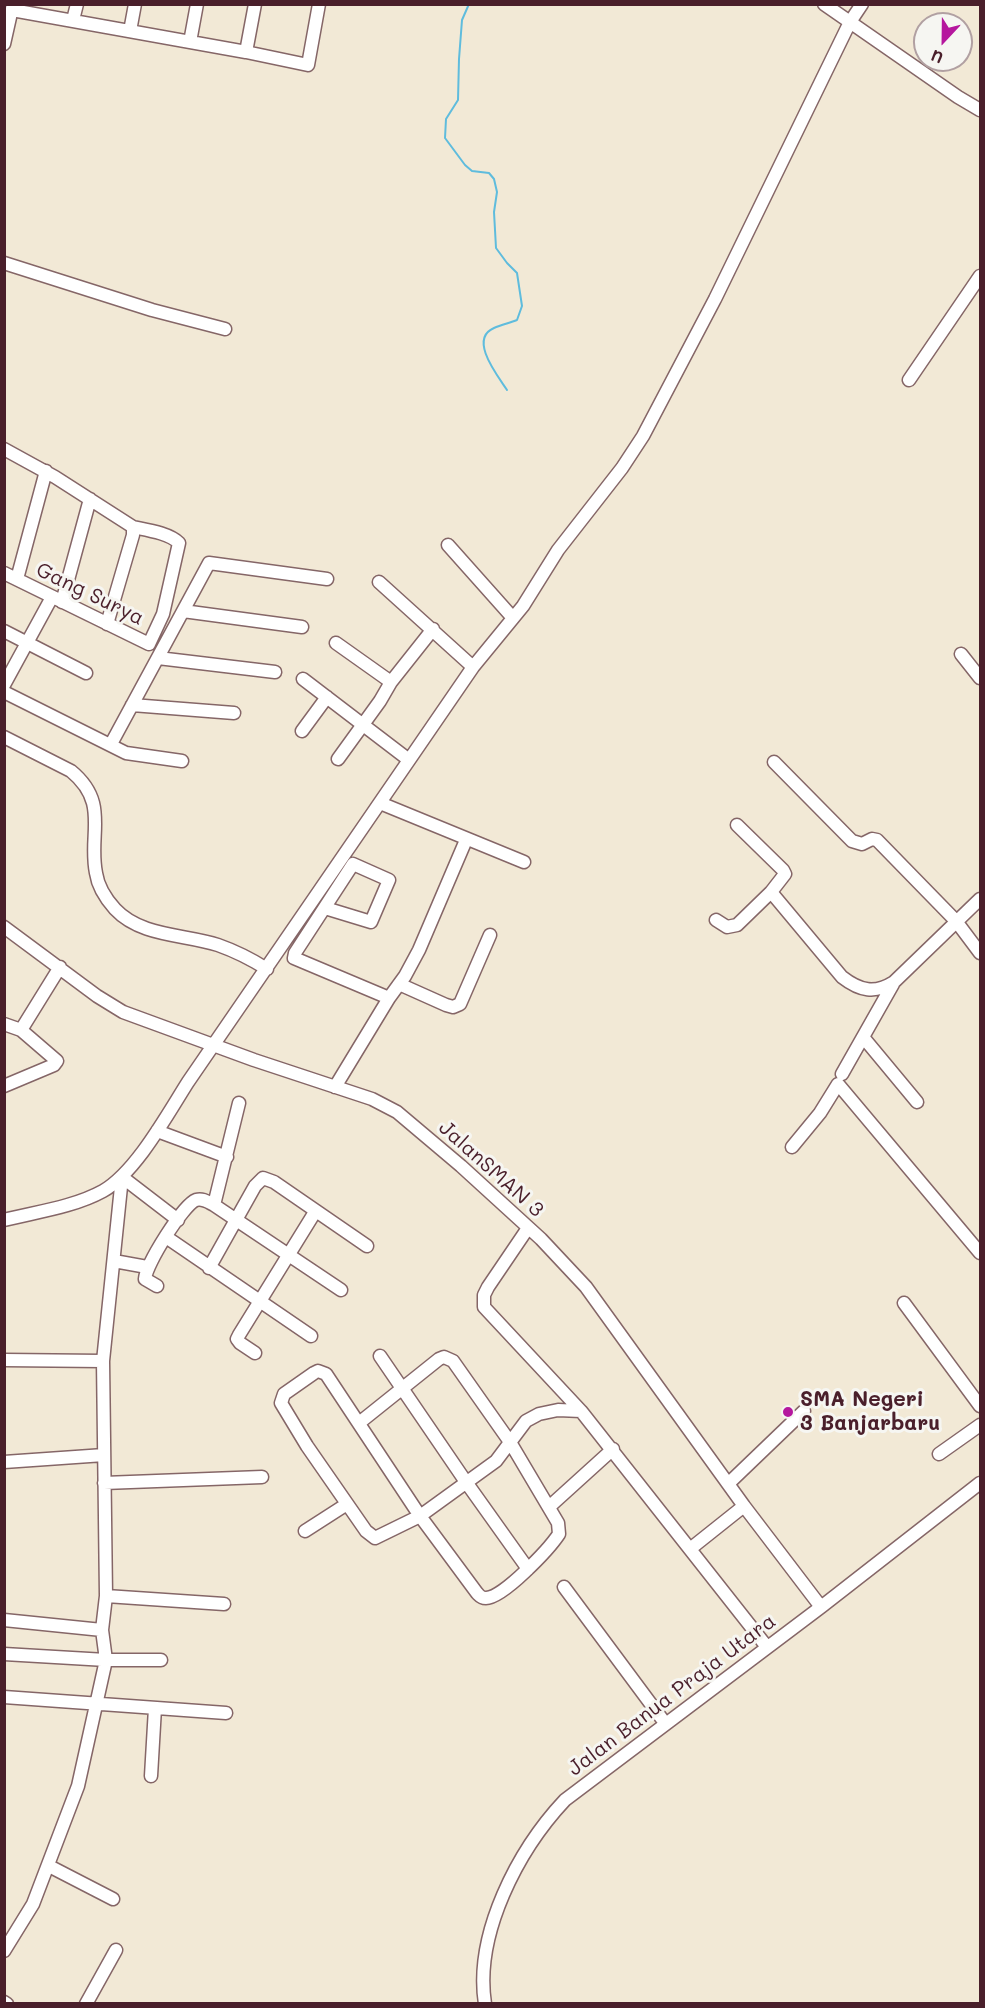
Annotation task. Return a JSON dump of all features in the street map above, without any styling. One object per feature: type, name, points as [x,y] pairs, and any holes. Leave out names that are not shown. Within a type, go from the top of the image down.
[{"type":"street","points":[[74,20],[77,4]]},
{"type":"street","points":[[130,31],[135,4]]},
{"type":"street","points":[[190,42],[197,4]]},
{"type":"street","points":[[246,52],[255,4]]},
{"type":"street","points":[[4,44],[12,7],[308,65],[319,4]]},
{"type":"street","points":[[824,4],[958,97],[981,110]]},
{"type":"street","points":[[4,1220],[85,1200],[104,1191],[122,1177],[157,1131],[188,1082],[473,667],[523,606],[558,550],[622,468],[643,436],[741,248],[850,22],[862,4]]},
{"type":"street","points":[[4,263],[152,310],[225,329]]},
{"type":"street","points":[[909,380],[981,276]]},
{"type":"street","points":[[4,449],[46,471],[133,527],[133,535],[107,624]]},
{"type":"street","points":[[17,579],[46,471]]},
{"type":"street","points":[[4,685],[27,643],[57,600],[90,499]]},
{"type":"street","name":"Gang Surya","points":[[4,573],[149,644],[163,614],[178,547],[177,540],[133,527]]},
{"type":"street","points":[[448,545],[513,618]]},
{"type":"street","points":[[111,744],[208,563],[327,579]]},
{"type":"street","points":[[379,582],[473,667]]},
{"type":"street","points":[[183,611],[302,627]]},
{"type":"street","points":[[338,759],[391,682],[433,629]]},
{"type":"street","points":[[4,631],[86,673]]},
{"type":"street","points":[[336,643],[391,682]]},
{"type":"street","points":[[149,644],[160,654],[275,672]]},
{"type":"street","points":[[961,654],[981,678]]},
{"type":"street","points":[[303,679],[409,760]]},
{"type":"street","points":[[4,692],[126,753],[182,760]]},
{"type":"street","points":[[302,731],[327,697]]},
{"type":"street","points":[[132,705],[234,713]]},
{"type":"street","points":[[4,737],[71,771],[87,790],[96,818],[95,873],[100,887],[116,910],[151,929],[217,945],[245,956],[267,969]]},
{"type":"street","points":[[774,762],[852,842],[862,844],[872,839],[877,840],[956,921],[981,953]]},
{"type":"street","points":[[380,803],[524,862]]},
{"type":"street","points":[[716,920],[728,927],[737,925],[771,892],[785,874],[737,825]]},
{"type":"street","points":[[334,1087],[419,950],[466,840]]},
{"type":"street","points":[[325,908],[371,922],[389,880],[353,864],[294,953],[294,958],[296,961],[389,998]]},
{"type":"street","points":[[771,892],[842,977],[852,985],[872,990],[894,982]]},
{"type":"street","points":[[842,1074],[894,982],[981,899]]},
{"type":"street","name":"JalanSMAN 3","points":[[4,927],[97,996],[123,1012],[372,1099],[397,1112],[461,1166],[555,1252],[586,1287],[744,1506],[821,1607]]},
{"type":"street","points":[[399,984],[446,1005],[453,1007],[460,1004],[490,935]]},
{"type":"street","points":[[21,1030],[60,967]]},
{"type":"street","points":[[4,1024],[21,1030],[57,1060],[56,1063],[4,1086]]},
{"type":"street","points":[[862,1037],[917,1101]]},
{"type":"street","points":[[792,1147],[820,1113],[837,1084],[981,1252]]},
{"type":"street","points":[[214,1205],[239,1103]]},
{"type":"street","points":[[157,1131],[227,1157]]},
{"type":"street","points":[[122,1177],[178,1220]]},
{"type":"street","points":[[4,1951],[33,1904],[78,1786],[106,1660],[102,1630],[106,1596],[103,1361],[122,1177]]},
{"type":"street","points":[[209,1268],[255,1186],[263,1178],[273,1182],[367,1246]]},
{"type":"street","points":[[157,1286],[145,1279],[147,1267],[178,1220],[198,1199],[214,1205],[342,1290]]},
{"type":"street","points":[[255,1353],[237,1340],[315,1212]]},
{"type":"street","points":[[528,1228],[488,1287],[484,1295],[484,1307],[581,1411],[613,1449],[767,1647]]},
{"type":"street","points":[[166,1237],[310,1336]]},
{"type":"street","points":[[114,1261],[147,1267]]},
{"type":"street","points":[[904,1303],[981,1406]]},
{"type":"street","points":[[380,1356],[528,1569]]},
{"type":"street","points":[[359,1423],[439,1359],[449,1358],[510,1442],[558,1523],[559,1534],[528,1569],[489,1598],[480,1596],[420,1516],[326,1374],[322,1371],[314,1373],[284,1394],[281,1399],[281,1403],[307,1446],[366,1531],[375,1538],[420,1516],[496,1461],[510,1442],[526,1421],[539,1414],[558,1410],[581,1411]]},
{"type":"street","points":[[4,1360],[103,1361]]},
{"type":"street","points":[[729,1483],[804,1412]]},
{"type":"street","points":[[939,1454],[981,1425]]},
{"type":"street","points":[[549,1507],[613,1449]]},
{"type":"street","points":[[4,1462],[104,1455]]},
{"type":"street","points":[[104,1483],[262,1477]]},
{"type":"street","name":"Jalan Banua Praja Utara","points":[[485,2004],[482,1974],[497,1909],[531,1840],[565,1800],[981,1483]]},
{"type":"street","points":[[305,1531],[347,1504]]},
{"type":"street","points":[[690,1549],[744,1506]]},
{"type":"street","points":[[564,1587],[665,1723]]},
{"type":"street","points":[[106,1596],[224,1604]]},
{"type":"street","points":[[4,1620],[102,1630]]},
{"type":"street","points":[[4,1654],[106,1660],[161,1660]]},
{"type":"street","points":[[4,1697],[226,1713]]},
{"type":"street","points":[[151,1776],[155,1708]]},
{"type":"street","points":[[49,1866],[113,1899]]},
{"type":"street","points":[[86,2004],[116,1950]]},
{"type":"waterway","points":[[469,4],[462,20],[458,100],[446,119],[445,138],[472,171],[489,173],[494,179],[497,192],[494,212],[496,248],[517,273],[522,306],[517,320],[494,328],[487,333],[484,349],[492,367],[507,390]]},
{"type":"place","name":"SMA Negeri 3 Banjarbaru","points":[[788,1412]]}]
